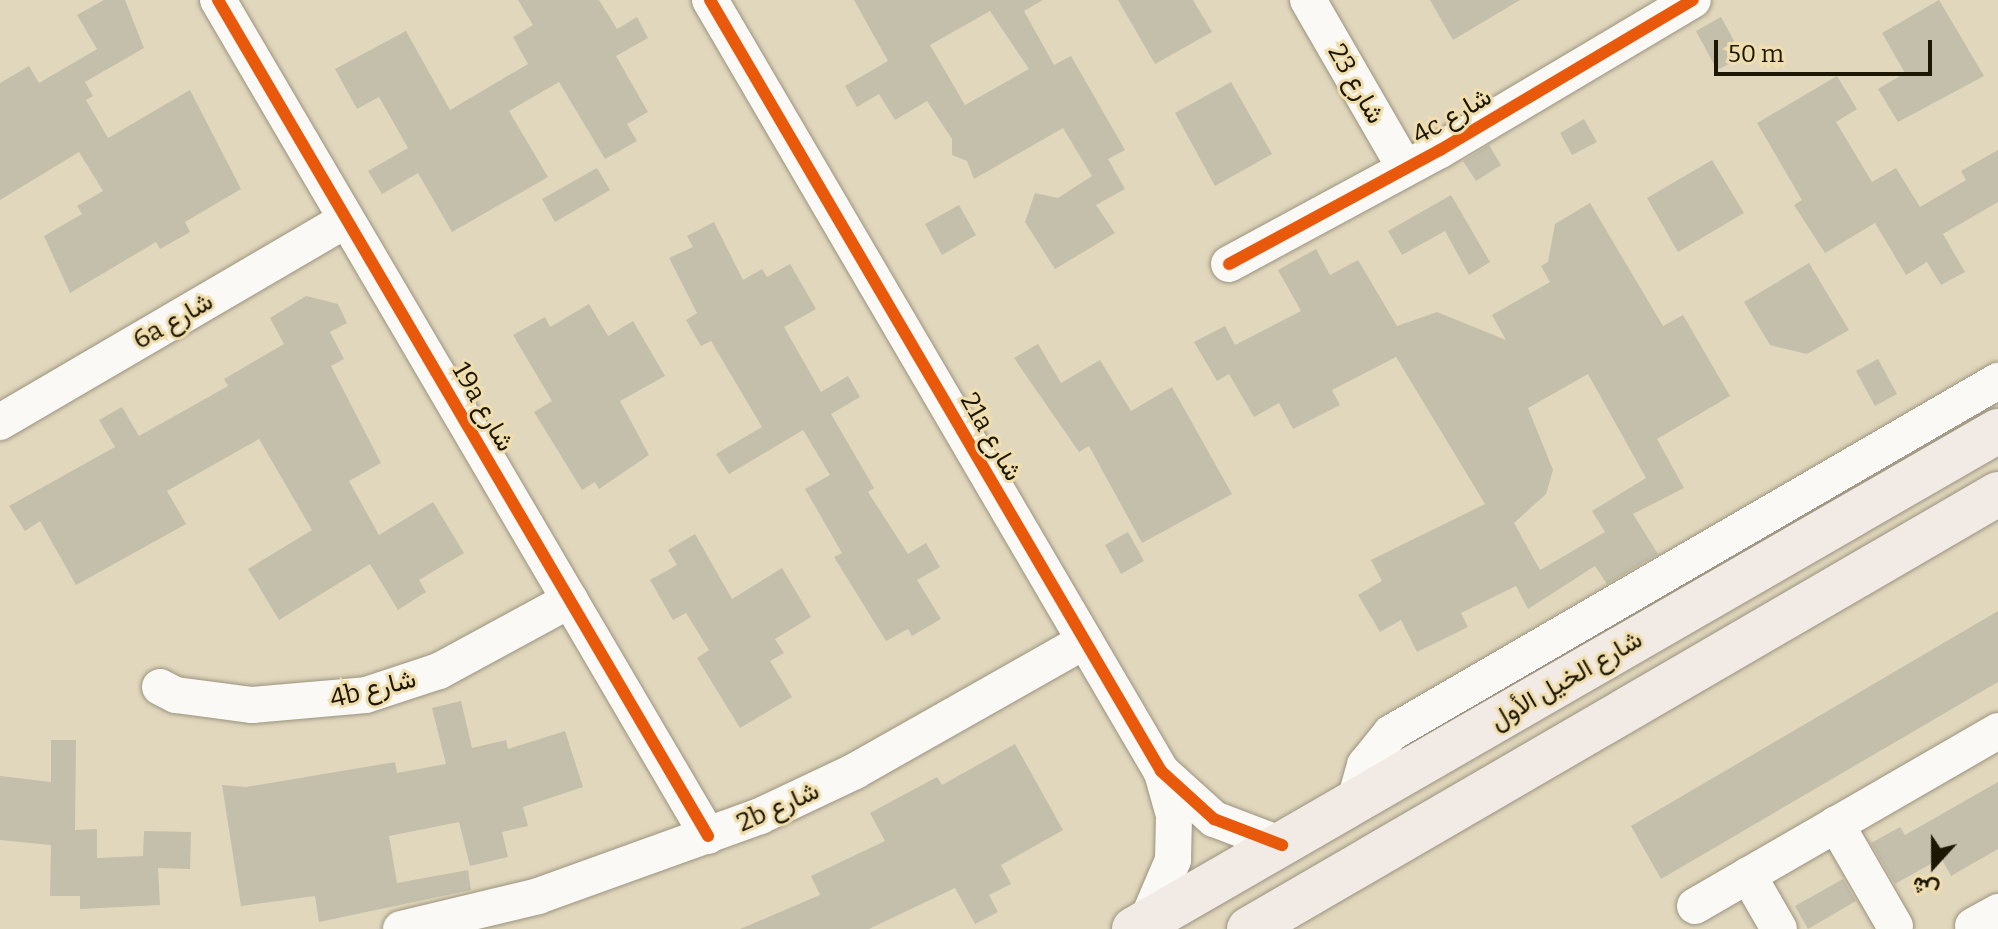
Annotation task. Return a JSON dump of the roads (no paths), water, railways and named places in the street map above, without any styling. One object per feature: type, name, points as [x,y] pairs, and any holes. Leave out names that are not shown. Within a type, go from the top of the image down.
[{"type":"main road","name":"شارع الخيل الأول","points":[[1140,926],[1998,431]]},
{"type":"main road","name":"شارع الخيل الأول","points":[[1249,929],[1998,494]]},
{"type":"main road","points":[[1622,710],[1606,689],[1613,674],[1753,588],[1781,555]]},
{"type":"street","name":"19a شارع","points":[[218,0],[708,836]]},
{"type":"street","name":"21a شارع","points":[[710,0],[1161,771],[1174,815],[1173,860],[1140,926]]},
{"type":"street","name":"شارع 23","points":[[1308,0],[1405,168]]},
{"type":"street","name":"4c شارع","points":[[1229,264],[1405,168],[1693,0]]},
{"type":"street","name":"6a شارع","points":[[0,422],[346,220]]},
{"type":"street","points":[[1354,804],[1365,765],[1391,733],[1998,381]]},
{"type":"street","name":"4b شارع","points":[[160,687],[176,695],[252,705],[366,695],[451,666],[570,600]]},
{"type":"street","name":"2b شارع","points":[[401,929],[538,896],[708,836],[855,771],[1085,641]]},
{"type":"street","points":[[1695,906],[1998,731]]},
{"type":"street","name":"21a شارع","points":[[1161,771],[1214,819],[1282,845]]},
{"type":"street","points":[[1827,829],[1893,928]]},
{"type":"street","points":[[1748,875],[1779,929]]}]
